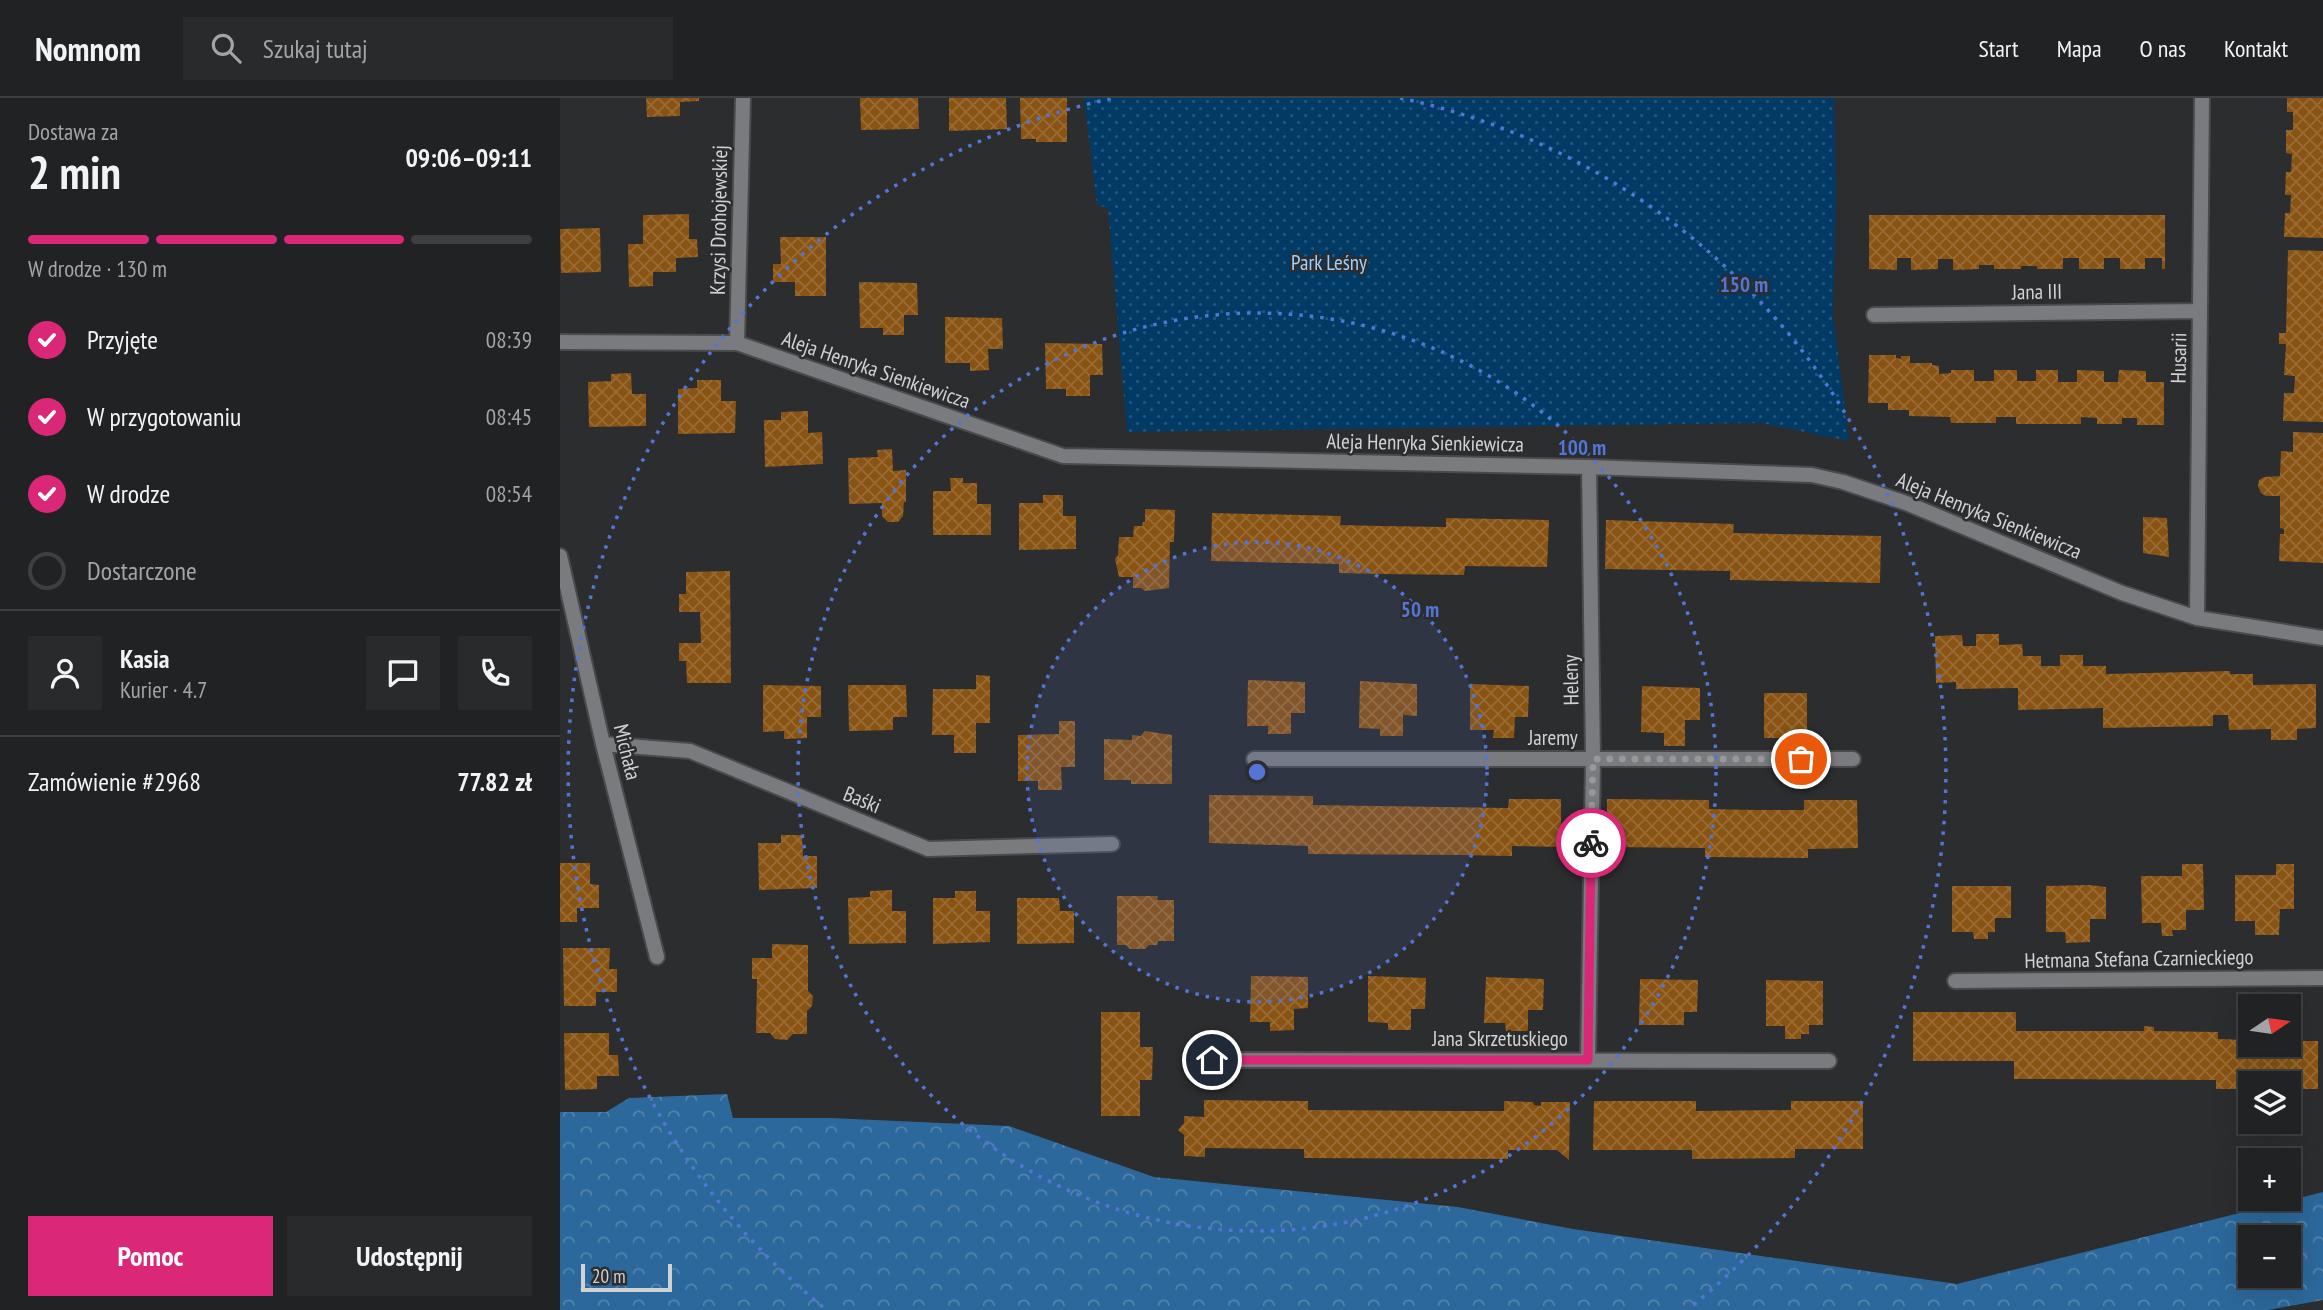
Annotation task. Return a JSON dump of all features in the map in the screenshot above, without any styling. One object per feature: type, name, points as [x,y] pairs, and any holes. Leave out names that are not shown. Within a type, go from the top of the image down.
[{"type":"street","name":"Krzysi Drohojewskiej","points":[[737,343],[743,98]]},
{"type":"street","name":"Husarii","points":[[2197,618],[2202,98]]},
{"type":"street","name":"Jana III","points":[[1874,315],[2200,311]]},
{"type":"street","name":"Aleja Henryka Sienkiewicza","points":[[560,342],[737,343],[1063,456],[1589,467],[1812,475],[1843,482],[1906,503],[2122,593],[2197,618],[2323,638]]},
{"type":"street","name":"Heleny","points":[[1588,1060],[1593,759],[1589,467]]},
{"type":"street","name":"Michała","points":[[560,556],[603,744],[657,957]]},
{"type":"street","name":"Baśki","points":[[603,744],[690,751],[928,849],[1112,844]]},
{"type":"street","name":"Jaremy","points":[[1254,759],[1853,759]]},
{"type":"street","name":"Hetmana Stefana Czarnieckiego","points":[[1955,981],[2323,978]]},
{"type":"street","name":"Jana Skrzetuskiego","points":[[1212,1060],[1829,1061]]},
{"type":"green space","name":"Park Leśny","points":[[1084,98],[1834,98],[1836,194],[1833,315],[1849,441],[1761,423],[1127,432],[1108,208],[1097,205]]},
{"type":"green space","points":[[727,1094],[733,1118],[830,1118],[1009,1126],[1154,1177],[1458,1207],[1573,1229],[1957,1284],[2247,1211],[2301,1211],[2301,1198],[2323,1192],[2323,1300],[2268,1310],[560,1310],[560,1112],[606,1112],[629,1098]]},
{"type":"building","points":[[646,98],[699,98],[699,101],[680,102],[680,116],[647,117]]},
{"type":"building","points":[[860,98],[918,98],[919,129],[861,130]]},
{"type":"building","points":[[949,98],[1006,98],[1007,129],[949,131]]},
{"type":"building","points":[[1020,98],[1067,98],[1067,142],[1021,139]]},
{"type":"building","points":[[2287,98],[2323,98],[2323,238],[2284,237],[2285,213],[2290,213],[2291,195],[2285,195],[2286,172],[2291,172],[2292,154],[2286,153],[2286,130],[2293,130],[2293,112],[2287,112]]},
{"type":"building","points":[[689,214],[689,239],[697,239],[698,257],[676,258],[676,272],[653,272],[653,286],[629,287],[628,244],[643,244],[643,215]]},
{"type":"building","points":[[1869,215],[2165,215],[2165,269],[2162,269],[2162,258],[2145,258],[2145,269],[2120,269],[2120,258],[2104,258],[2104,269],[2079,269],[2079,258],[2063,258],[2063,269],[2021,266],[2021,269],[1994,269],[1994,265],[1979,265],[1979,269],[1953,270],[1953,259],[1938,259],[1938,269],[1911,270],[1911,258],[1897,258],[1897,270],[1869,269]]},
{"type":"building","points":[[600,228],[601,272],[561,273],[560,229]]},
{"type":"building","points":[[780,237],[826,237],[826,296],[795,296],[795,282],[773,282],[773,264],[781,264]]},
{"type":"building","points":[[2288,250],[2323,251],[2323,422],[2283,421],[2284,393],[2294,393],[2295,376],[2284,375],[2286,344],[2279,344],[2279,333],[2286,333]]},
{"type":"building","points":[[859,282],[917,283],[918,315],[904,315],[904,335],[883,335],[883,328],[860,328]]},
{"type":"building","points":[[945,317],[1002,318],[1003,349],[988,349],[989,370],[970,371],[970,363],[945,363]]},
{"type":"building","points":[[1045,343],[1102,344],[1103,375],[1090,375],[1090,396],[1066,396],[1066,389],[1046,389]]},
{"type":"building","points":[[1869,355],[1896,355],[1896,358],[1901,359],[1901,356],[1910,356],[1910,363],[1932,363],[1939,366],[1939,374],[1951,373],[1951,370],[1974,370],[1974,381],[1994,381],[1994,370],[2017,370],[2017,381],[2036,381],[2036,370],[2058,370],[2058,382],[2077,382],[2077,370],[2104,371],[2104,382],[2118,382],[2119,370],[2146,371],[2146,382],[2164,382],[2164,425],[2137,425],[2137,418],[2122,418],[2122,424],[2097,424],[2097,418],[2081,417],[2081,424],[2016,424],[2016,417],[1996,417],[1996,423],[1951,423],[1950,417],[1909,416],[1909,410],[1888,410],[1888,403],[1868,403]]},
{"type":"building","points":[[631,373],[632,394],[646,394],[646,426],[589,427],[588,382],[611,381],[611,374]]},
{"type":"building","points":[[697,380],[721,380],[721,401],[736,401],[735,433],[678,434],[678,389],[697,388]]},
{"type":"building","points":[[808,411],[808,433],[822,432],[823,464],[765,467],[764,420],[781,420],[781,412]]},
{"type":"building","points":[[2293,432],[2323,433],[2323,563],[2279,561],[2280,534],[2284,534],[2284,529],[2280,528],[2280,496],[2266,496],[2258,486],[2259,480],[2264,477],[2280,476],[2281,451],[2293,452]]},
{"type":"building","points":[[892,449],[893,471],[906,470],[906,502],[903,516],[898,522],[888,522],[882,516],[882,503],[849,504],[848,458],[878,457],[877,450]]},
{"type":"building","points":[[950,478],[963,478],[963,483],[977,483],[977,504],[991,504],[991,535],[933,535],[933,491],[951,491]]},
{"type":"building","points":[[1043,495],[1063,495],[1063,516],[1076,516],[1076,549],[1019,550],[1019,503],[1043,503]]},
{"type":"building","points":[[1145,509],[1175,510],[1174,542],[1170,542],[1169,588],[1145,591],[1133,588],[1133,577],[1119,577],[1115,559],[1118,555],[1119,537],[1133,537],[1134,526],[1142,526],[1145,522]]},
{"type":"building","points":[[1212,513],[1341,516],[1340,525],[1381,526],[1446,527],[1446,518],[1549,520],[1547,567],[1465,566],[1464,575],[1381,574],[1339,573],[1339,564],[1211,561]]},
{"type":"building","points":[[2143,517],[2167,518],[2169,557],[2143,553]]},
{"type":"building","points":[[1606,520],[1734,524],[1733,533],[1881,536],[1880,583],[1730,580],[1730,571],[1605,569]]},
{"type":"building","points":[[730,571],[731,683],[687,683],[686,661],[679,661],[679,643],[701,643],[700,612],[679,612],[679,594],[686,594],[686,572]]},
{"type":"building","points":[[1976,634],[1999,634],[1999,645],[2022,644],[2023,656],[2041,656],[2041,666],[2060,666],[2060,655],[2083,655],[2083,666],[2106,666],[2106,674],[2230,671],[2230,674],[2253,674],[2253,685],[2316,684],[2316,728],[2297,729],[2297,740],[2271,740],[2271,729],[2229,730],[2228,715],[2213,715],[2213,726],[2103,728],[2103,708],[2018,710],[2018,688],[1956,689],[1956,682],[1936,683],[1935,636],[1962,635],[1963,646],[1976,646]]},
{"type":"building","points":[[976,675],[990,676],[990,723],[976,723],[976,753],[954,753],[954,735],[932,735],[933,689],[976,689]]},
{"type":"building","points":[[1248,680],[1305,682],[1305,713],[1291,713],[1291,734],[1268,734],[1268,726],[1247,726]]},
{"type":"building","points":[[1360,681],[1417,684],[1417,716],[1403,715],[1403,736],[1380,736],[1380,729],[1359,728]]},
{"type":"building","points":[[1470,684],[1529,686],[1528,717],[1515,717],[1514,738],[1493,738],[1494,730],[1470,730]]},
{"type":"building","points":[[763,685],[821,686],[821,717],[807,717],[807,738],[784,739],[784,731],[763,732]]},
{"type":"building","points":[[848,685],[906,685],[907,717],[893,717],[893,730],[849,731]]},
{"type":"building","points":[[1642,686],[1700,688],[1700,720],[1685,720],[1685,746],[1664,746],[1664,733],[1641,732]]},
{"type":"building","points":[[1764,693],[1807,693],[1807,738],[1764,738]]},
{"type":"building","points":[[1059,721],[1075,721],[1075,767],[1061,767],[1062,790],[1038,790],[1038,781],[1018,781],[1018,735],[1059,734]]},
{"type":"building","points":[[1145,731],[1172,735],[1172,784],[1131,784],[1131,780],[1104,780],[1104,739],[1132,740],[1132,735],[1141,736]]},
{"type":"building","points":[[1209,795],[1313,796],[1313,805],[1508,808],[1509,799],[1561,799],[1561,847],[1512,846],[1512,856],[1308,854],[1308,846],[1209,843]]},
{"type":"building","points":[[1607,799],[1709,800],[1709,809],[1756,810],[1804,810],[1804,800],[1857,800],[1858,848],[1808,849],[1808,858],[1805,858],[1705,857],[1705,848],[1607,847]]},
{"type":"building","points":[[781,835],[802,835],[803,856],[817,856],[817,888],[759,890],[758,843],[781,843]]},
{"type":"building","points":[[560,863],[590,863],[590,884],[599,885],[599,908],[577,908],[577,922],[560,922]]},
{"type":"building","points":[[2182,864],[2203,864],[2204,910],[2186,910],[2186,930],[2172,930],[2173,936],[2162,936],[2161,923],[2142,923],[2141,876],[2182,876]]},
{"type":"building","points":[[2276,864],[2294,864],[2294,909],[2280,909],[2279,935],[2255,935],[2255,921],[2235,921],[2235,875],[2276,875]]},
{"type":"building","points":[[1952,886],[2011,886],[2011,918],[1995,918],[1995,932],[1988,932],[1988,939],[1974,939],[1973,932],[1952,932]]},
{"type":"building","points":[[2046,886],[2106,887],[2106,919],[2090,919],[2090,942],[2066,943],[2065,932],[2046,932]]},
{"type":"building","points":[[892,890],[892,911],[906,911],[906,943],[849,944],[848,898],[870,897],[870,891]]},
{"type":"building","points":[[955,891],[976,891],[976,911],[990,911],[990,942],[933,944],[933,898],[955,898]]},
{"type":"building","points":[[1117,896],[1158,896],[1157,900],[1174,900],[1174,941],[1158,941],[1157,945],[1149,945],[1145,949],[1130,949],[1126,945],[1117,945]]},
{"type":"building","points":[[1017,898],[1059,898],[1060,911],[1074,911],[1074,943],[1017,944]]},
{"type":"building","points":[[772,944],[808,945],[808,991],[813,996],[812,1006],[807,1011],[807,1034],[793,1034],[787,1040],[775,1039],[770,1033],[756,1033],[757,979],[752,979],[752,958],[772,958]]},
{"type":"building","points":[[563,948],[610,948],[609,969],[617,969],[617,992],[596,992],[596,1006],[564,1006]]},
{"type":"building","points":[[1251,976],[1308,977],[1308,1008],[1294,1009],[1294,1030],[1270,1031],[1270,1022],[1250,1022]]},
{"type":"building","points":[[1368,976],[1426,978],[1425,1009],[1411,1009],[1411,1030],[1388,1030],[1388,1023],[1368,1022]]},
{"type":"building","points":[[1486,977],[1544,979],[1543,1010],[1528,1010],[1528,1031],[1506,1031],[1505,1023],[1484,1023]]},
{"type":"building","points":[[1640,979],[1698,980],[1697,1012],[1684,1012],[1684,1025],[1639,1025]]},
{"type":"building","points":[[1766,980],[1823,981],[1823,1025],[1809,1025],[1809,1034],[1801,1034],[1801,1039],[1785,1039],[1785,1026],[1766,1026]]},
{"type":"building","points":[[1101,1012],[1140,1012],[1140,1047],[1153,1047],[1152,1080],[1140,1080],[1140,1116],[1101,1116]]},
{"type":"building","points":[[1913,1012],[2016,1012],[2016,1031],[2144,1031],[2144,1026],[2154,1027],[2154,1031],[2218,1032],[2218,1039],[2238,1040],[2238,1057],[2301,1057],[2301,1041],[2318,1041],[2318,1089],[2301,1089],[2301,1071],[2238,1071],[2238,1089],[2216,1089],[2216,1080],[2014,1079],[2014,1061],[1913,1061]]},
{"type":"building","points":[[564,1033],[609,1033],[609,1055],[618,1055],[619,1076],[597,1076],[597,1089],[565,1090]]},
{"type":"building","points":[[1204,1100],[1308,1101],[1308,1110],[1455,1111],[1504,1111],[1504,1101],[1533,1102],[1534,1105],[1541,1106],[1541,1102],[1570,1102],[1569,1160],[1557,1150],[1508,1150],[1508,1159],[1304,1158],[1304,1149],[1205,1148],[1205,1157],[1184,1156],[1184,1135],[1178,1130],[1184,1123],[1184,1116],[1204,1117]]},
{"type":"building","points":[[1594,1101],[1696,1101],[1696,1111],[1791,1110],[1791,1101],[1863,1101],[1863,1149],[1795,1149],[1795,1158],[1692,1159],[1692,1150],[1593,1150]]},
{"type":"way so far","points":[[1591,843],[1593,759],[1801,759]]},
{"type":"route","points":[[1212,1060],[1588,1060],[1591,843]]}]
